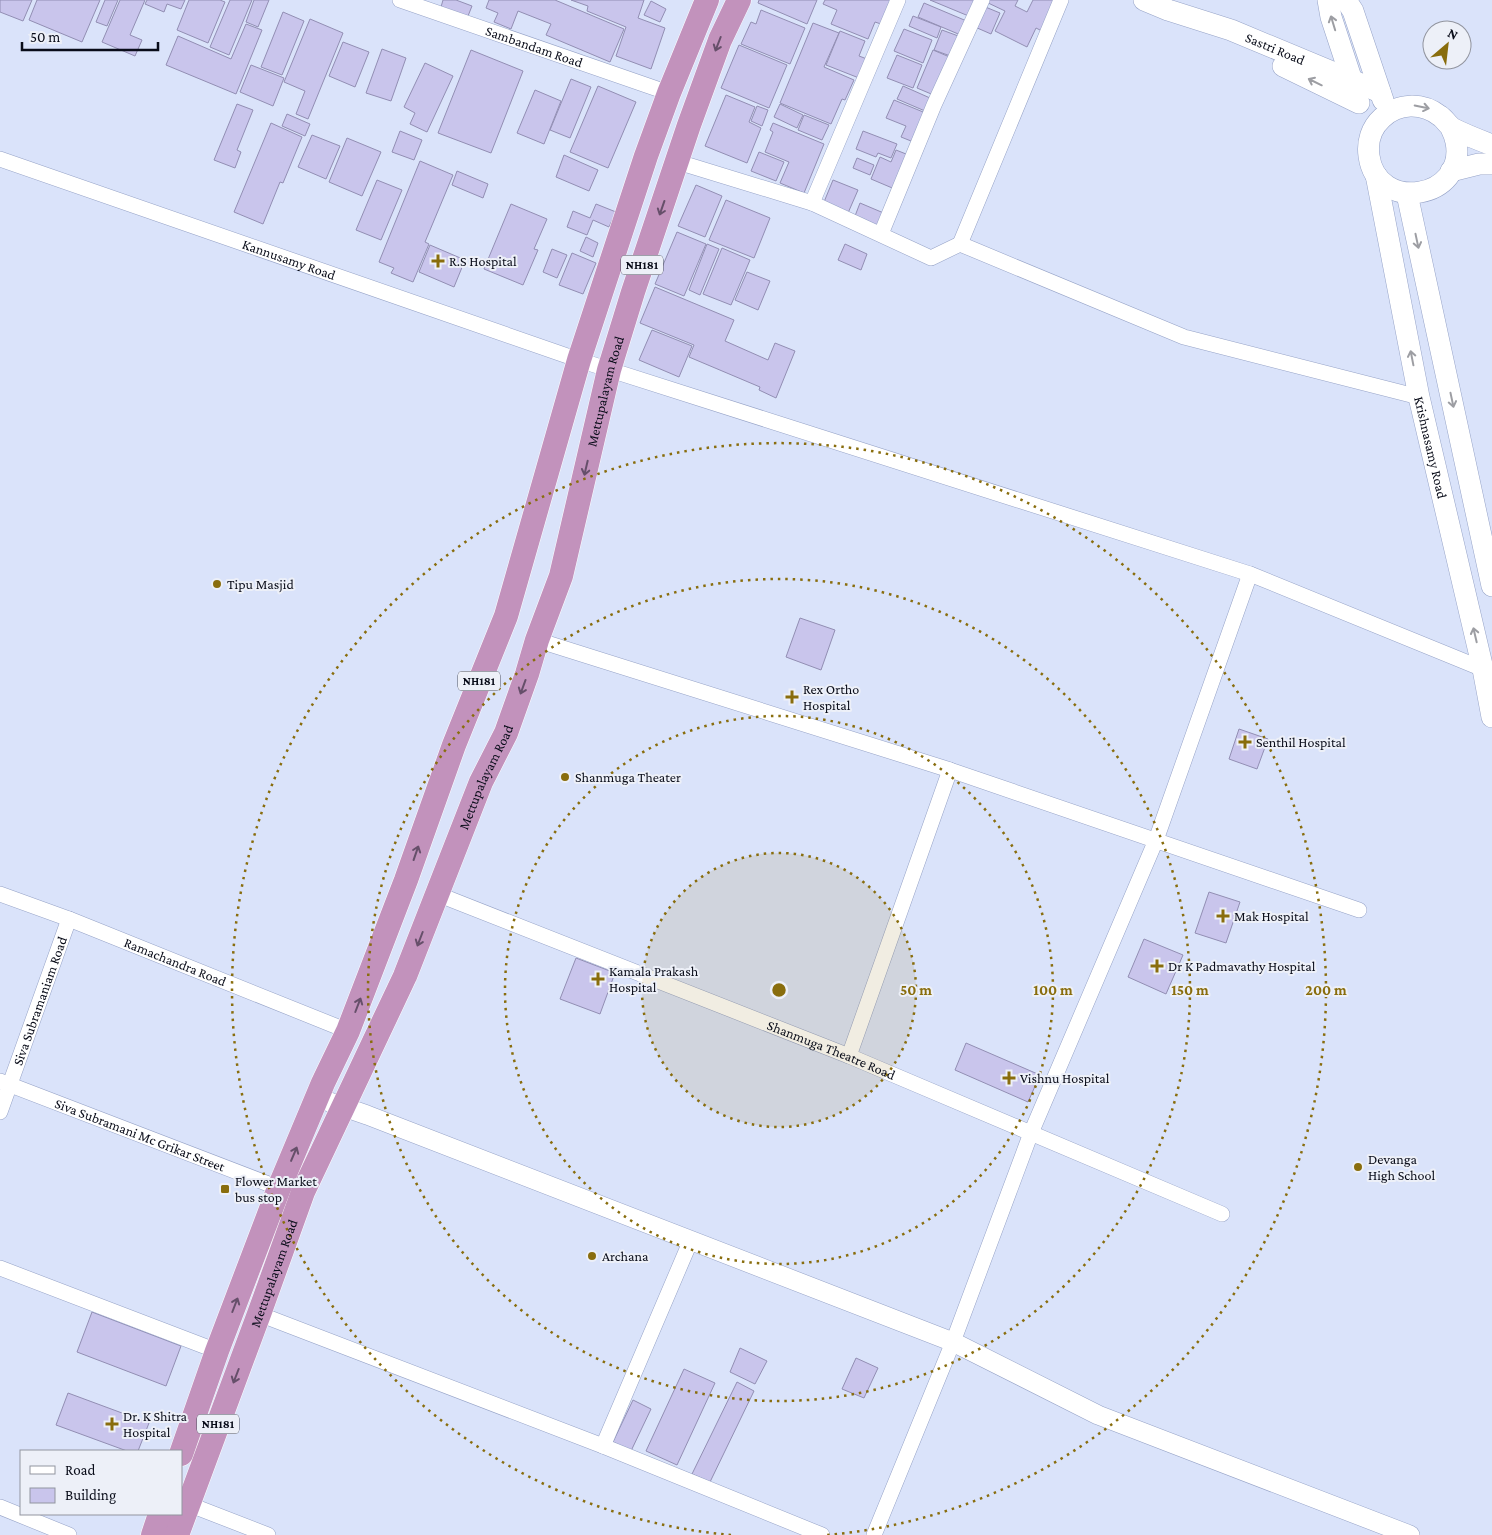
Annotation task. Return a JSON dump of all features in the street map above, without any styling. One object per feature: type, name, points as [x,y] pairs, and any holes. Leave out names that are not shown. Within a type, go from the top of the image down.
[{"type":"highway","name":"Mettupalayam Road","points":[[182,1451],[279,1188],[348,1031],[406,880],[454,745],[506,616],[579,360],[668,93],[707,0]]},
{"type":"highway","name":"Mettupalayam Road","points":[[177,1535],[303,1192],[405,976],[481,782],[506,733],[528,674],[537,640],[561,576],[609,370],[633,292],[689,125],[720,40],[739,0]]},
{"type":"highway","points":[[153,1535],[160,1515]]},
{"type":"main road","name":"Sastri Road","points":[[1144,0],[1168,10],[1231,30],[1380,92]]},
{"type":"main road","points":[[1328,0],[1331,17],[1370,135]]},
{"type":"main road","points":[[1346,0],[1353,11],[1387,113]]},
{"type":"main road","name":"Sastri Road","points":[[1168,10],[1201,30],[1279,64],[1359,103]]},
{"type":"main road","points":[[1415,105],[1430,109],[1442,117],[1451,128],[1456,142],[1456,157],[1451,171],[1443,182],[1433,189],[1420,194],[1407,194],[1390,187],[1376,175],[1370,163],[1368,149],[1370,135],[1377,123],[1387,113],[1400,107],[1415,105]]},
{"type":"main road","points":[[1451,128],[1492,145]]},
{"type":"main road","points":[[1451,171],[1479,164],[1492,164]]},
{"type":"main road","name":"Krishnasamy Road","points":[[1376,175],[1419,397],[1483,669],[1492,717]]},
{"type":"main road","points":[[1407,194],[1492,586]]},
{"type":"street","name":"Sambandam Road","points":[[400,0],[668,93]]},
{"type":"street","points":[[812,203],[898,0]]},
{"type":"street","points":[[880,234],[934,105],[982,0]]},
{"type":"street","points":[[678,162],[812,203],[931,258],[960,244],[1062,0]]},
{"type":"street","name":"Kannusamy Road","points":[[0,158],[609,370],[1250,574],[1483,669]]},
{"type":"street","points":[[960,244],[1184,337],[1419,397]]},
{"type":"street","points":[[874,1535],[953,1342],[1031,1132],[1156,840],[1250,574]]},
{"type":"street","points":[[537,640],[950,770],[1359,910]]},
{"type":"street","points":[[849,1056],[950,770]]},
{"type":"street","name":"Ramachandra Road","points":[[0,894],[69,919],[348,1031]]},
{"type":"street","name":"Shanmuga Theatre Road","points":[[437,894],[849,1056],[1222,1214]]},
{"type":"street","name":"Siva Subramaniam Road","points":[[0,1112],[5,1083],[69,919]]},
{"type":"street","name":"Siva Subramani Mc Grikar Street","points":[[5,1083],[279,1188]]},
{"type":"street","points":[[318,1098],[953,1342],[1098,1415],[1410,1535]]},
{"type":"street","points":[[603,1446],[691,1240]]},
{"type":"street","points":[[0,1268],[218,1351]]},
{"type":"street","points":[[259,1314],[603,1446],[822,1535]]},
{"type":"street","points":[[188,1504],[268,1535]]},
{"type":"street","points":[[0,1506],[20,1514]]},
{"type":"street","points":[[21,1515],[69,1535]]},
{"type":"building","points":[[0,0],[32,0],[23,21],[0,12]]},
{"type":"building","points":[[37,0],[100,0],[82,42],[29,20]]},
{"type":"building","points":[[105,0],[118,0],[107,26],[96,22]]},
{"type":"building","points":[[120,0],[145,0],[130,35],[142,40],[135,56],[102,42]]},
{"type":"building","points":[[147,0],[185,0],[181,9],[167,4],[164,12],[145,4]]},
{"type":"building","points":[[189,0],[220,0],[225,2],[208,43],[177,30]]},
{"type":"building","points":[[230,0],[252,0],[229,55],[210,47]]},
{"type":"building","points":[[254,0],[269,0],[258,27],[246,22]]},
{"type":"building","points":[[443,0],[456,0],[472,6],[468,16],[441,7]]},
{"type":"building","points":[[489,0],[555,0],[624,29],[610,62],[546,35],[551,24],[518,11],[511,29],[494,22],[498,13],[486,8]]},
{"type":"building","points":[[571,0],[644,0],[638,18],[665,28],[651,69],[616,56],[626,27],[587,11],[588,6]]},
{"type":"building","points":[[759,0],[817,0],[807,24],[758,3]]},
{"type":"building","points":[[825,0],[891,0],[881,24],[875,22],[868,39],[831,24],[837,10],[823,4]]},
{"type":"building","points":[[930,0],[978,0],[971,17]]},
{"type":"building","points":[[984,0],[1018,0],[1015,6],[1027,12],[1033,0],[1059,0],[1044,32],[1036,28],[1027,47],[995,31],[1005,11]]},
{"type":"building","points":[[651,1],[666,9],[660,22],[644,15]]},
{"type":"building","points":[[924,3],[969,22],[963,36],[918,17]]},
{"type":"building","points":[[983,6],[1000,13],[991,34],[975,27]]},
{"type":"building","points":[[761,10],[805,28],[790,64],[741,44],[751,22],[756,24]]},
{"type":"building","points":[[283,12],[304,21],[282,75],[261,67]]},
{"type":"building","points":[[913,16],[941,27],[937,38],[909,26]]},
{"type":"building","points":[[310,19],[343,33],[308,119],[296,114],[305,91],[284,82]]},
{"type":"building","points":[[813,23],[839,33],[824,67],[854,80],[845,100],[842,99],[831,124],[780,103]]},
{"type":"building","points":[[246,24],[262,30],[236,94],[166,65],[178,36],[231,59]]},
{"type":"building","points":[[904,29],[932,40],[923,63],[894,51]]},
{"type":"building","points":[[942,30],[961,37],[953,57],[934,50]]},
{"type":"building","points":[[840,31],[865,41],[859,56],[867,59],[859,78],[826,65]]},
{"type":"building","points":[[343,42],[369,52],[355,87],[329,76]]},
{"type":"building","points":[[739,45],[787,65],[769,108],[721,88]]},
{"type":"building","points":[[382,49],[406,58],[391,101],[366,93]]},
{"type":"building","points":[[471,50],[523,71],[491,153],[438,133]]},
{"type":"building","points":[[933,50],[952,58],[936,96],[917,88]]},
{"type":"building","points":[[897,55],[922,65],[913,88],[887,78]]},
{"type":"building","points":[[425,63],[453,76],[427,132],[410,124],[415,113],[404,107]]},
{"type":"building","points":[[251,65],[284,78],[273,106],[240,92]]},
{"type":"building","points":[[571,79],[591,87],[570,138],[550,130]]},
{"type":"building","points":[[598,86],[636,102],[608,168],[570,152]]},
{"type":"building","points":[[903,86],[930,98],[925,111],[897,99]]},
{"type":"building","points":[[535,90],[561,101],[544,144],[517,133]]},
{"type":"building","points":[[726,95],[755,107],[749,122],[761,128],[747,163],[705,146]]},
{"type":"building","points":[[894,100],[928,114],[916,143],[901,137],[906,126],[886,118]]},
{"type":"building","points":[[237,104],[253,110],[237,150],[241,152],[235,168],[214,160]]},
{"type":"building","points":[[780,104],[803,115],[797,128],[774,117]]},
{"type":"building","points":[[757,106],[768,110],[762,126],[751,121]]},
{"type":"building","points":[[287,114],[310,124],[305,136],[282,126]]},
{"type":"building","points":[[804,115],[829,125],[822,140],[798,130]]},
{"type":"building","points":[[271,123],[302,137],[283,183],[280,182],[263,224],[234,212]]},
{"type":"building","points":[[773,123],[824,144],[804,193],[780,183],[789,162],[765,152],[773,132],[770,130]]},
{"type":"building","points":[[400,131],[422,140],[414,160],[392,152]]},
{"type":"building","points":[[863,131],[897,144],[891,158],[878,153],[876,157],[856,149]]},
{"type":"building","points":[[312,135],[340,146],[326,179],[298,167]]},
{"type":"building","points":[[347,138],[381,152],[362,196],[329,182]]},
{"type":"building","points":[[896,150],[911,156],[897,190],[871,179],[880,157],[891,162]]},
{"type":"building","points":[[759,152],[784,162],[776,181],[751,171]]},
{"type":"building","points":[[564,155],[598,170],[589,191],[556,177]]},
{"type":"building","points":[[857,158],[874,165],[870,175],[853,168]]},
{"type":"building","points":[[420,161],[453,175],[425,242],[429,244],[413,282],[391,273],[394,268],[379,262]]},
{"type":"building","points":[[457,171],[488,184],[483,198],[452,185]]},
{"type":"building","points":[[377,180],[402,190],[381,240],[356,230]]},
{"type":"building","points":[[833,180],[858,190],[848,213],[824,202]]},
{"type":"building","points":[[696,185],[722,196],[705,237],[678,226]]},
{"type":"building","points":[[726,200],[770,218],[754,258],[709,240]]},
{"type":"building","points":[[860,203],[886,214],[881,227],[855,216]]},
{"type":"building","points":[[511,204],[547,219],[534,249],[538,250],[523,285],[484,269]]},
{"type":"building","points":[[596,204],[616,212],[609,227],[593,220],[587,235],[567,227],[573,211],[590,218]]},
{"type":"building","points":[[677,232],[706,244],[684,296],[655,284]]},
{"type":"building","points":[[586,237],[598,243],[593,257],[580,251]]},
{"type":"building","points":[[707,244],[719,249],[700,295],[689,290]]},
{"type":"building","points":[[845,244],[867,254],[861,270],[838,260]]},
{"type":"building","points":[[430,245],[465,260],[454,287],[419,272]]},
{"type":"building","points":[[722,248],[750,260],[731,305],[703,294]]},
{"type":"building","points":[[552,249],[567,255],[557,278],[543,272]]},
{"type":"building","points":[[572,253],[596,263],[583,294],[559,285]]},
{"type":"building","points":[[747,272],[770,281],[758,310],[735,300]]},
{"type":"building","points":[[655,287],[734,320],[725,341],[768,360],[775,343],[795,351],[776,398],[759,390],[760,387],[689,357],[694,345],[640,323]]},
{"type":"building","points":[[652,330],[692,346],[679,377],[639,360]]},
{"type":"building","points":[[800,618],[835,630],[821,670],[786,657]]},
{"type":"building","points":[[1239,729],[1268,739],[1257,769],[1229,759]]},
{"type":"building","points":[[1209,892],[1240,902],[1226,943],[1195,933]]},
{"type":"building","points":[[1144,939],[1183,955],[1166,994],[1128,977]]},
{"type":"building","points":[[576,958],[615,973],[600,1014],[560,999]]},
{"type":"building","points":[[966,1043],[1040,1075],[1028,1102],[955,1070]]},
{"type":"building","points":[[92,1312],[181,1346],[166,1386],[77,1352]]},
{"type":"building","points":[[740,1348],[767,1361],[755,1384],[730,1372]]},
{"type":"building","points":[[856,1358],[878,1368],[864,1398],[842,1389]]},
{"type":"building","points":[[684,1369],[715,1383],[677,1465],[646,1451]]},
{"type":"building","points":[[737,1382],[754,1391],[710,1482],[692,1474]]},
{"type":"building","points":[[68,1393],[149,1423],[138,1450],[124,1450],[56,1425]]},
{"type":"building","points":[[633,1400],[651,1409],[631,1451],[613,1442]]},
{"type":"place","name":"R.S Hospital","points":[[438,261]]},
{"type":"place","name":"Tipu Masjid","points":[[217,584]]},
{"type":"place","name":"Rex Ortho Hospital","points":[[792,697]]},
{"type":"place","name":"Senthil Hospital","points":[[1245,742]]},
{"type":"place","name":"Shanmuga Theater","points":[[565,777]]},
{"type":"place","name":"Mak Hospital","points":[[1223,916]]},
{"type":"place","name":"Dr K Padmavathy Hospital","points":[[1157,966]]},
{"type":"place","name":"Kamala Prakash Hospital","points":[[598,979]]},
{"type":"place","name":"Vishnu Hospital","points":[[1009,1078]]},
{"type":"place","name":"Devanga High School","points":[[1358,1167]]},
{"type":"place","name":"Flower Market bus stop","points":[[225,1189]]},
{"type":"place","name":"Archana","points":[[592,1256]]},
{"type":"place","name":"Dr. K Shitra Hospital","points":[[112,1424]]}]
